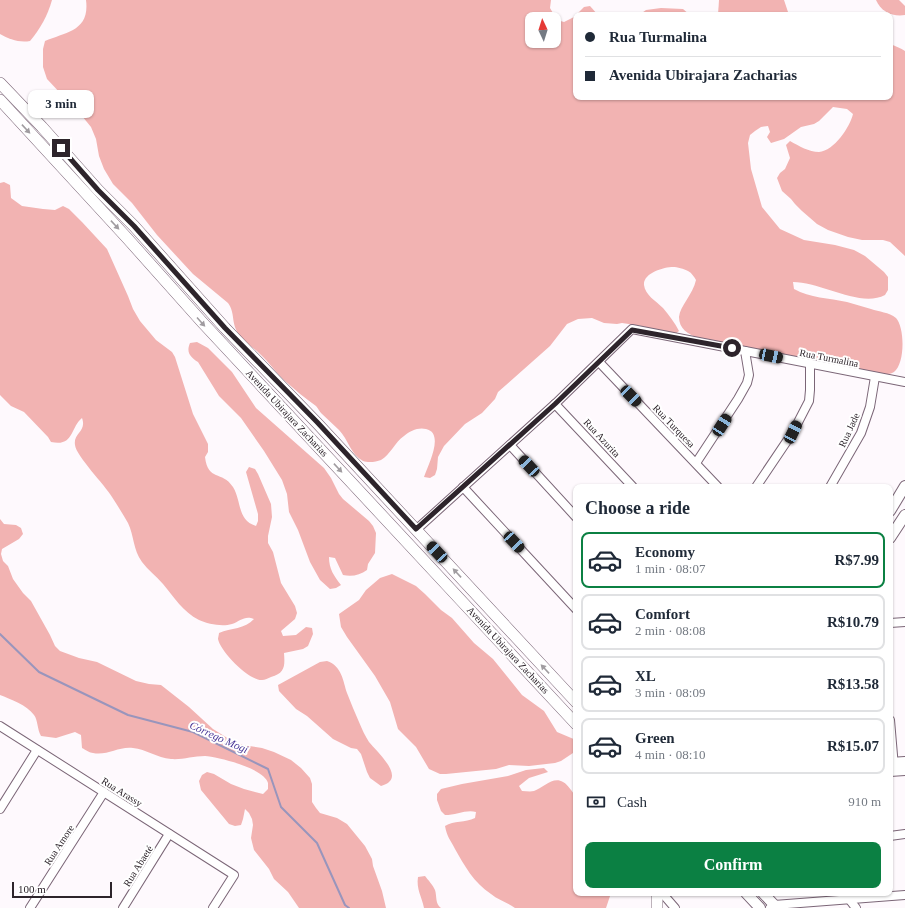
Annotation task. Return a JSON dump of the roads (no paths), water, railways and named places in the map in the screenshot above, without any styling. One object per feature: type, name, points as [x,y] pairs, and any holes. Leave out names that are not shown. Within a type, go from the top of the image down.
[{"type":"main road","name":"Avenida Ubirajara Zacharias","points":[[0,83],[42,127],[98,190],[134,226],[225,328],[317,422],[573,697]]},
{"type":"main road","name":"Avenida Ubirajara Zacharias","points":[[0,100],[202,322],[573,721]]},
{"type":"main road","points":[[657,896],[657,908]]},
{"type":"street","name":"Rua Turmalina","points":[[599,362],[632,330],[905,382]]},
{"type":"street","points":[[696,463],[747,383],[749,375],[745,351]]},
{"type":"street","points":[[416,529],[555,404],[599,362]]},
{"type":"street","name":"Rua Turquesa","points":[[599,362],[715,484]]},
{"type":"street","points":[[758,484],[793,432],[808,401],[810,390],[810,365]]},
{"type":"street","name":"Rua Jade","points":[[832,484],[861,433],[870,407],[876,377]]},
{"type":"street","name":"Rua Azurita","points":[[555,404],[630,484]]},
{"type":"street","points":[[510,445],[573,514]]},
{"type":"street","points":[[893,506],[905,486]]},
{"type":"street","points":[[463,487],[573,606]]},
{"type":"street","points":[[893,533],[905,515]]},
{"type":"street","points":[[893,623],[905,622]]},
{"type":"street","name":"Rua Arassy","points":[[0,726],[234,875],[213,908]]},
{"type":"street","points":[[893,749],[895,768],[905,762]]},
{"type":"street","points":[[0,809],[37,750]]},
{"type":"street","name":"Rua Amore","points":[[30,908],[104,792]]},
{"type":"street","name":"Rua Abaeté","points":[[123,908],[169,834]]},
{"type":"street","points":[[893,836],[905,834]]},
{"type":"street","points":[[893,896],[905,895]]},
{"type":"street","points":[[665,896],[675,908]]},
{"type":"street","points":[[749,896],[760,908]]},
{"type":"street","points":[[765,896],[773,907],[891,896]]},
{"type":"street","points":[[849,899],[856,908]]},
{"type":"waterway","name":"Córrego Mogi","points":[[0,634],[39,672],[128,715],[193,732],[268,769],[281,807],[317,843],[345,905],[349,908]]}]
